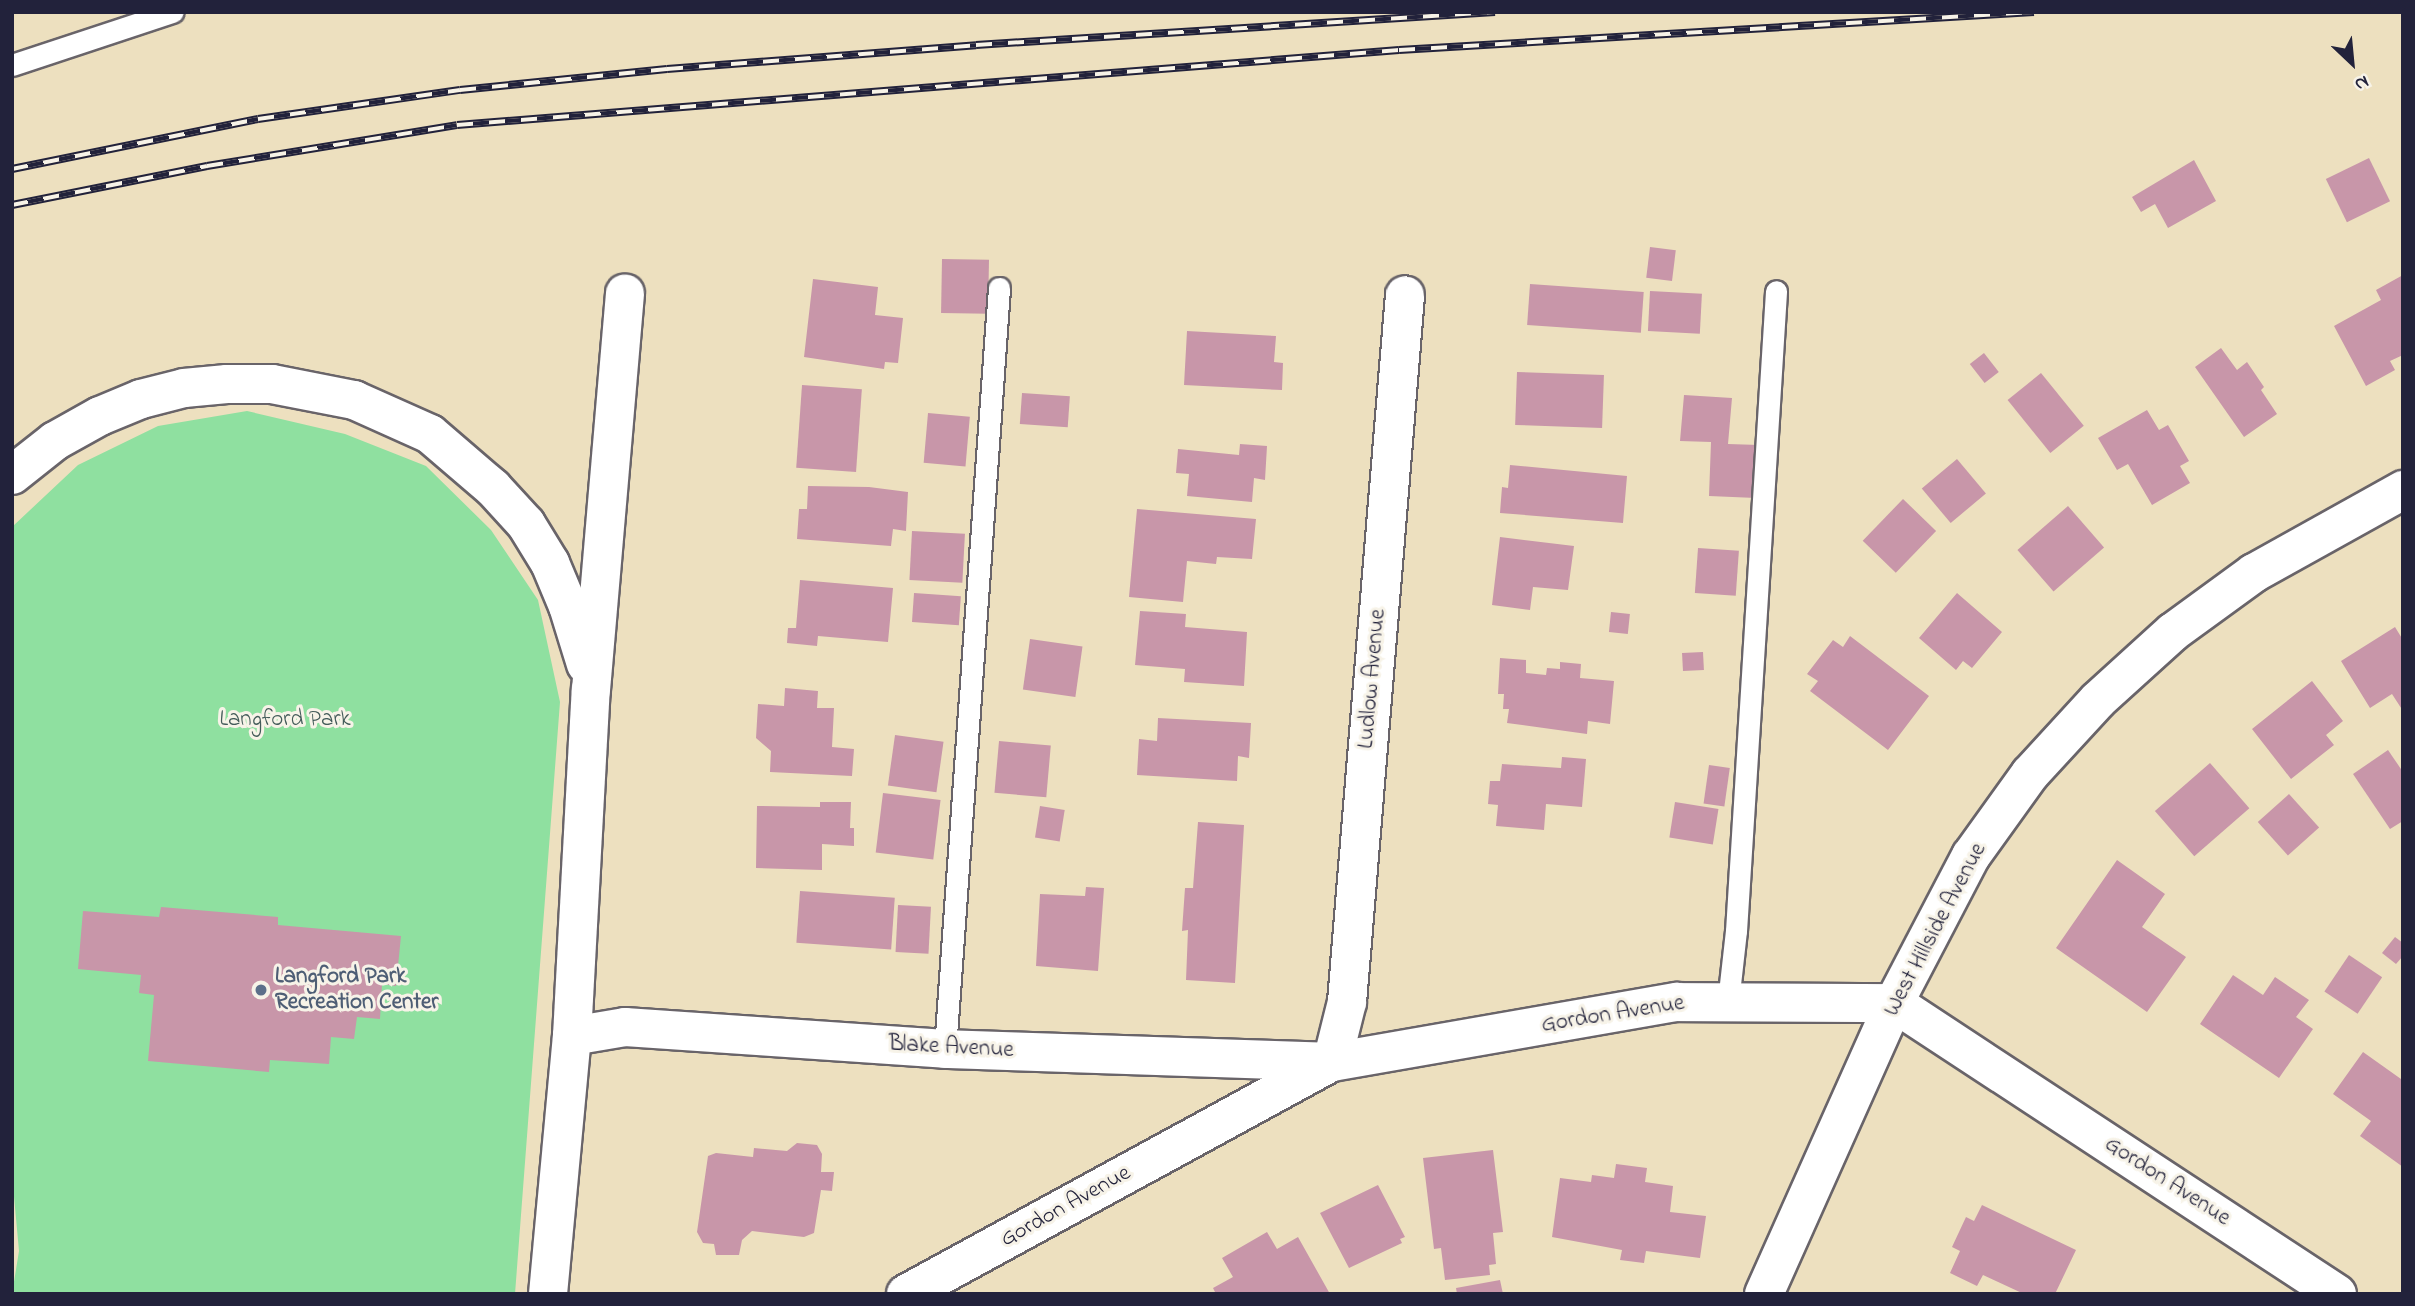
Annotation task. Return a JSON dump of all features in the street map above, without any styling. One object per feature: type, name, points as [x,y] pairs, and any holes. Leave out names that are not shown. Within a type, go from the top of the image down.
[{"type":"street","points":[[548,1294],[572,1036],[592,690],[625,293]]},
{"type":"street","name":"Ludlow Avenue","points":[[1332,1062],[1347,1002],[1405,295]]},
{"type":"street","points":[[12,475],[55,441],[100,416],[141,399],[184,388],[272,384],[354,400],[430,434],[494,488],[526,524],[550,563],[568,606],[583,649],[592,690]]},
{"type":"street","name":"West Hillside Avenue","points":[[1764,1294],[1895,1003],[1971,856],[2031,774],[2098,700],[2173,632],[2254,573],[2403,491]]},
{"type":"street","name":"Gordon Avenue","points":[[906,1294],[1332,1062],[1677,1002],[1895,1003],[2337,1294]]},
{"type":"street","name":"Blake Avenue","points":[[572,1036],[625,1027],[945,1049],[1332,1062]]},
{"type":"lane","points":[[12,65],[172,12]]},
{"type":"lane","points":[[945,1049],[999,288]]},
{"type":"lane","points":[[1728,1002],[1735,930],[1776,291]]},
{"type":"green space","name":"Langford Park","points":[[247,411],[345,434],[426,466],[491,530],[538,600],[560,702],[515,1294],[12,1294],[19,1251],[12,1175],[12,527],[78,465],[158,426]]},
{"type":"building","points":[[2369,158],[2390,201],[2347,222],[2326,179]]},
{"type":"building","points":[[2194,160],[2216,201],[2168,228],[2155,204],[2141,212],[2132,197]]},
{"type":"building","points":[[1650,247],[1676,250],[1672,281],[1646,278]]},
{"type":"building","points":[[942,259],[989,260],[988,314],[941,313]]},
{"type":"building","points":[[2403,275],[2403,355],[2390,361],[2395,370],[2366,386],[2334,326],[2381,300],[2376,290]]},
{"type":"building","points":[[813,279],[878,287],[875,315],[903,318],[898,363],[885,362],[884,369],[804,357]]},
{"type":"building","points":[[1530,284],[1644,292],[1641,333],[1527,325]]},
{"type":"building","points":[[1650,291],[1702,294],[1700,334],[1648,331]]},
{"type":"building","points":[[1187,331],[1276,336],[1274,362],[1283,363],[1282,390],[1184,385]]},
{"type":"building","points":[[2221,348],[2237,370],[2247,362],[2264,387],[2261,390],[2277,414],[2244,437],[2195,367]]},
{"type":"building","points":[[1984,353],[1999,372],[1985,383],[1970,364]]},
{"type":"building","points":[[1517,372],[1604,375],[1602,428],[1515,425]]},
{"type":"building","points":[[2041,373],[2084,426],[2050,453],[2008,400]]},
{"type":"building","points":[[802,385],[862,389],[856,472],[796,468]]},
{"type":"building","points":[[1022,393],[1070,396],[1068,427],[1020,424]]},
{"type":"building","points":[[1684,395],[1732,398],[1728,444],[1759,445],[1756,498],[1709,496],[1711,442],[1680,441]]},
{"type":"building","points":[[2147,410],[2159,430],[2168,425],[2189,461],[2180,466],[2190,483],[2152,505],[2128,464],[2117,470],[2098,438]]},
{"type":"building","points":[[928,413],[970,417],[965,466],[924,463]]},
{"type":"building","points":[[1240,444],[1267,446],[1265,480],[1254,478],[1252,502],[1187,496],[1189,474],[1176,473],[1178,449],[1239,455]]},
{"type":"building","points":[[1957,459],[1986,493],[1951,523],[1922,489]]},
{"type":"building","points":[[1510,465],[1627,476],[1623,523],[1500,513],[1502,487],[1508,488]]},
{"type":"building","points":[[808,486],[869,487],[908,492],[906,531],[893,529],[891,546],[797,539],[799,509],[807,509]]},
{"type":"building","points":[[1903,499],[1936,531],[1896,573],[1863,541]]},
{"type":"building","points":[[2068,506],[2104,548],[2054,591],[2017,550]]},
{"type":"building","points":[[1137,509],[1256,519],[1252,559],[1217,557],[1216,564],[1187,561],[1183,602],[1129,597]]},
{"type":"building","points":[[912,531],[965,534],[962,583],[909,580]]},
{"type":"building","points":[[1500,537],[1574,546],[1568,590],[1533,587],[1530,610],[1492,605]]},
{"type":"building","points":[[1698,548],[1739,551],[1736,596],[1695,593]]},
{"type":"building","points":[[800,580],[893,588],[888,642],[818,636],[817,646],[787,643],[788,628],[796,628]]},
{"type":"building","points":[[914,593],[961,596],[959,625],[912,622]]},
{"type":"building","points":[[1957,593],[2002,632],[1972,668],[1963,661],[1956,670],[1919,638]]},
{"type":"building","points":[[1140,611],[1186,614],[1185,627],[1247,632],[1244,686],[1184,682],[1185,669],[1135,665]]},
{"type":"building","points":[[1611,612],[1630,614],[1628,634],[1609,632]]},
{"type":"building","points":[[2395,627],[2403,640],[2403,711],[2392,694],[2370,708],[2341,661]]},
{"type":"building","points":[[1850,636],[1929,696],[1888,750],[1810,691],[1818,681],[1807,674],[1833,640],[1843,647]]},
{"type":"building","points":[[1030,639],[1082,646],[1075,697],[1023,690]]},
{"type":"building","points":[[1703,652],[1704,670],[1683,671],[1682,653]]},
{"type":"building","points":[[1500,658],[1526,660],[1526,673],[1546,675],[1547,668],[1560,669],[1560,662],[1581,664],[1580,678],[1614,681],[1610,724],[1588,721],[1587,734],[1507,723],[1509,709],[1503,709],[1504,694],[1498,694]]},
{"type":"building","points":[[2312,681],[2343,721],[2326,735],[2334,745],[2291,779],[2252,729]]},
{"type":"building","points":[[785,688],[818,691],[817,708],[834,708],[832,747],[854,749],[852,776],[770,772],[771,751],[756,738],[758,704],[784,706]]},
{"type":"building","points":[[1158,718],[1251,723],[1249,758],[1238,756],[1237,781],[1137,775],[1139,739],[1157,741]]},
{"type":"building","points":[[895,735],[944,742],[936,792],[888,786]]},
{"type":"building","points":[[999,741],[1051,746],[1046,797],[994,793]]},
{"type":"building","points":[[2388,750],[2403,772],[2403,821],[2390,829],[2353,774]]},
{"type":"building","points":[[1562,757],[1586,759],[1582,807],[1546,804],[1544,830],[1496,826],[1498,805],[1488,804],[1490,781],[1500,781],[1502,764],[1561,768]]},
{"type":"building","points":[[2210,763],[2249,808],[2194,856],[2155,811]]},
{"type":"building","points":[[1709,765],[1730,768],[1724,807],[1704,804]]},
{"type":"building","points":[[883,793],[941,800],[933,860],[876,853]]},
{"type":"building","points":[[2289,794],[2319,827],[2288,856],[2258,822]]},
{"type":"building","points":[[820,802],[851,802],[850,828],[854,828],[854,846],[822,844],[822,870],[756,868],[757,806],[820,807]]},
{"type":"building","points":[[1675,802],[1718,809],[1713,844],[1669,838]]},
{"type":"building","points":[[1040,806],[1065,810],[1060,842],[1035,838]]},
{"type":"building","points":[[1198,822],[1244,825],[1235,983],[1186,980],[1188,930],[1182,931],[1185,888],[1193,888]]},
{"type":"building","points":[[2117,860],[2165,894],[2142,927],[2186,957],[2147,1012],[2056,948]]},
{"type":"building","points":[[1086,887],[1104,888],[1098,971],[1036,966],[1040,894],[1085,896]]},
{"type":"building","points":[[800,891],[895,898],[891,950],[796,943]]},
{"type":"building","points":[[898,905],[931,907],[928,954],[896,952]]},
{"type":"building","name":"Langford Park Recreation Center","points":[[161,907],[278,917],[278,925],[401,936],[396,986],[382,984],[380,1019],[357,1017],[354,1039],[331,1037],[329,1064],[270,1060],[269,1072],[148,1061],[154,995],[139,993],[141,975],[78,969],[83,911],[159,917]]},
{"type":"building","points":[[2395,937],[2403,943],[2403,956],[2396,964],[2382,953]]},
{"type":"building","points":[[2349,955],[2382,977],[2358,1014],[2324,991]]},
{"type":"building","points":[[2233,975],[2263,995],[2275,977],[2309,1000],[2296,1017],[2313,1029],[2279,1078],[2200,1024]]},
{"type":"building","points":[[2363,1052],[2401,1079],[2403,1076],[2403,1167],[2360,1136],[2371,1121],[2333,1094]]},
{"type":"building","points":[[797,1143],[817,1145],[822,1154],[821,1172],[834,1172],[832,1191],[821,1190],[814,1233],[804,1237],[752,1231],[742,1240],[739,1255],[716,1255],[714,1244],[703,1243],[697,1232],[708,1156],[716,1153],[753,1157],[754,1148],[787,1151]]},
{"type":"building","points":[[1493,1150],[1503,1232],[1493,1233],[1496,1264],[1489,1265],[1490,1275],[1445,1280],[1441,1248],[1434,1249],[1423,1158]]},
{"type":"building","points":[[1616,1164],[1647,1168],[1645,1182],[1673,1186],[1670,1212],[1706,1216],[1700,1258],[1646,1251],[1644,1263],[1620,1260],[1622,1250],[1552,1237],[1560,1178],[1591,1182],[1592,1175],[1614,1178]]},
{"type":"building","points":[[1378,1185],[1405,1237],[1400,1239],[1402,1243],[1349,1268],[1320,1213]]},
{"type":"building","points":[[1982,1205],[2076,1250],[2055,1294],[2024,1294],[1983,1275],[1977,1286],[1950,1273],[1960,1251],[1952,1247],[1966,1217],[1974,1221]]},
{"type":"building","points":[[1267,1232],[1277,1249],[1298,1237],[1330,1294],[1216,1294],[1213,1288],[1233,1277],[1222,1258]]},
{"type":"building","points":[[1500,1280],[1503,1294],[1457,1294],[1456,1288]]},
{"type":"railway","points":[[12,169],[258,119],[460,90],[667,69],[976,45],[1495,12]]},
{"type":"railway","points":[[12,205],[207,166],[457,125],[1399,50],[2034,12]]},
{"type":"place","name":"Langford Park Recreation Center","points":[[261,990]]}]
